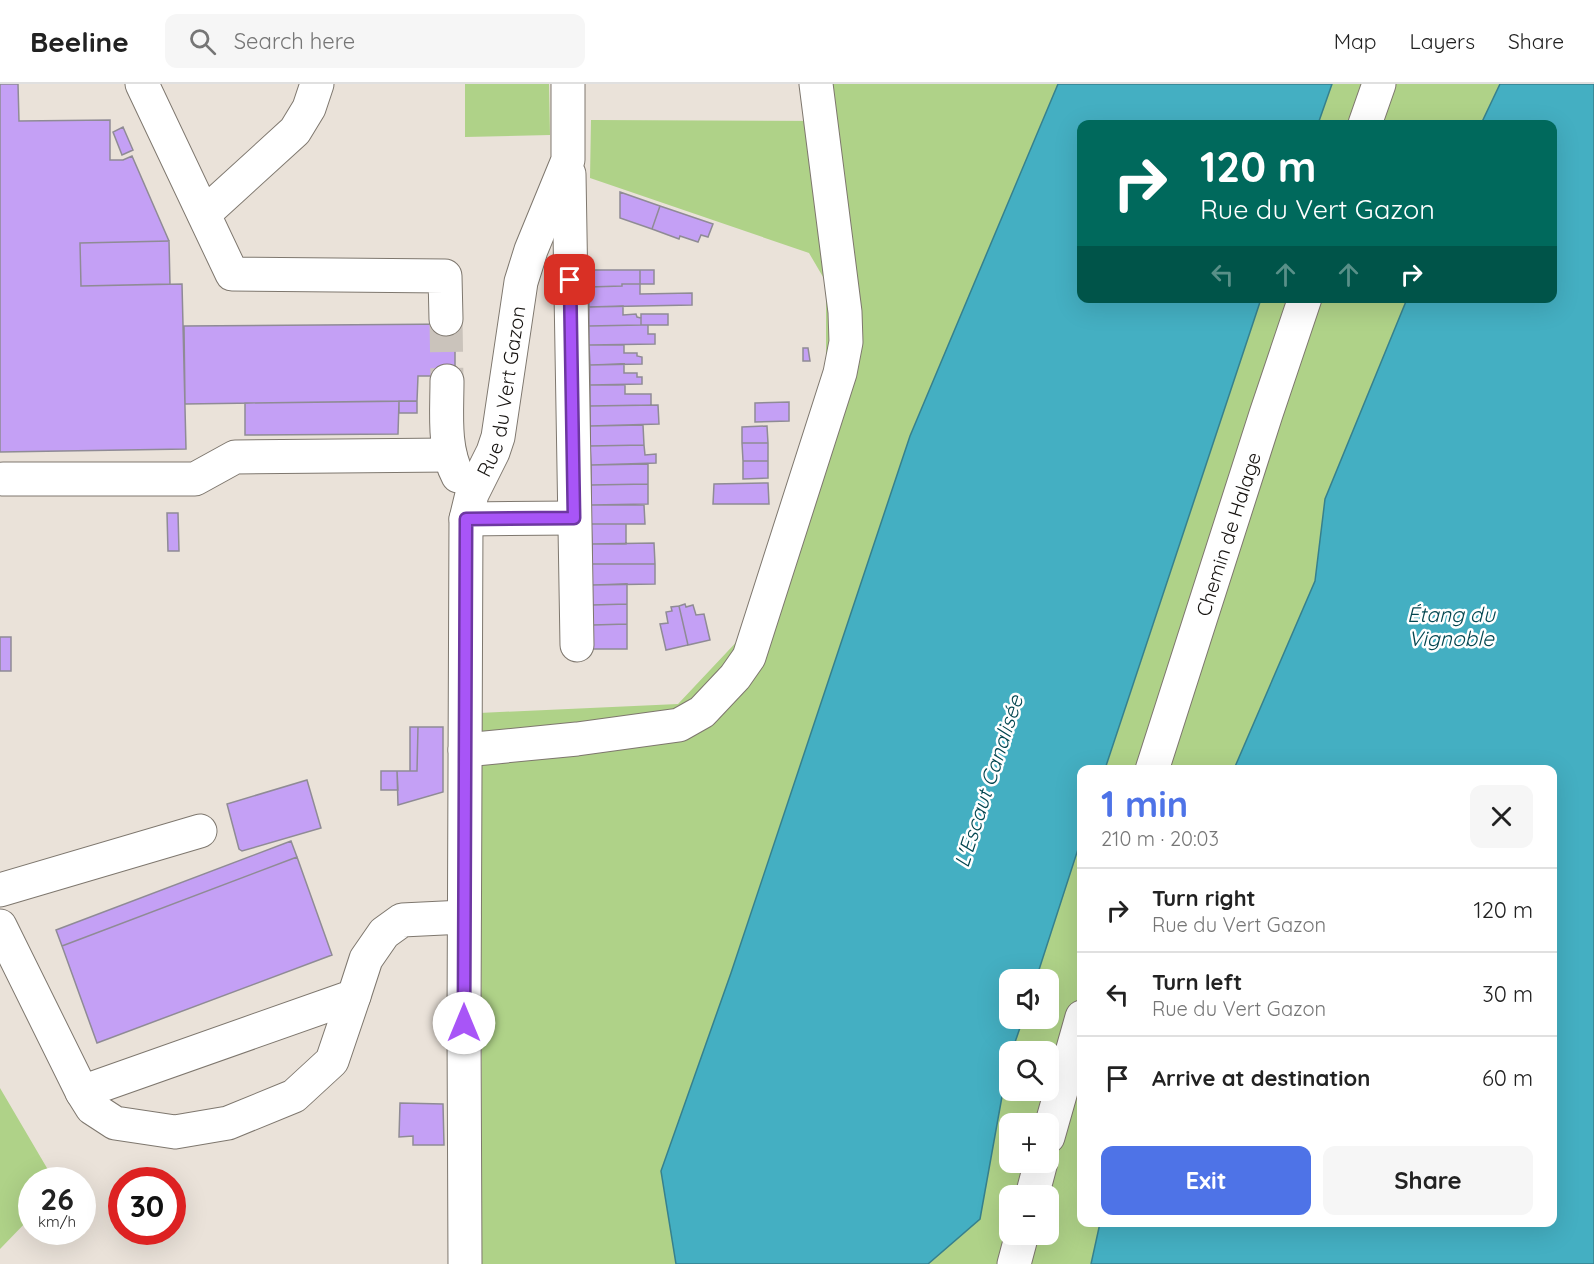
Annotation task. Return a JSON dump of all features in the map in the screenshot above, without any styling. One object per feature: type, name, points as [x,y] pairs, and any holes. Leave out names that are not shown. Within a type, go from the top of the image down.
[{"type":"street","points":[[142,84],[232,274],[445,276],[446,319]]},
{"type":"street","points":[[204,214],[295,131],[309,108],[317,84]]},
{"type":"street","name":"Rue du Vert Gazon","points":[[568,84],[577,645]]},
{"type":"street","points":[[465,750],[664,728],[691,719],[702,712],[729,684],[749,657],[840,373],[846,328],[816,84]]},
{"type":"street","points":[[1366,120],[1378,84]]},
{"type":"street","name":"Rue du Vert Gazon","points":[[469,506],[498,437],[521,282],[531,250],[568,160]]},
{"type":"street","name":"Chemin de Halage","points":[[1154,765],[1303,303]]},
{"type":"street","points":[[447,381],[450,455],[469,506],[464,917],[465,1264]]},
{"type":"street","points":[[3,479],[195,479],[235,457],[450,455]]},
{"type":"street","points":[[469,506],[574,518]]},
{"type":"street","points":[[0,890],[200,831]]},
{"type":"street","points":[[0,926],[92,1108],[115,1123],[175,1132],[228,1123],[294,1096],[332,1061],[366,959],[384,933],[402,920],[464,917]]},
{"type":"street","points":[[82,1092],[354,996]]},
{"type":"street","points":[[1055,1113],[1077,1035]]},
{"type":"street","points":[[1014,1264],[1019,1245]]},
{"type":"green space","points":[[465,84],[549,84],[550,135],[465,137]]},
{"type":"green space","points":[[832,84],[1058,84],[910,436],[731,973],[661,1171],[676,1264],[482,1264],[479,713],[678,704],[743,635],[826,380],[826,282],[809,253],[590,178],[591,120],[836,121]]},
{"type":"green space","points":[[1332,84],[1500,84],[1483,120],[1319,120]]},
{"type":"green space","points":[[1260,303],[1405,303],[1325,499],[1315,581],[1236,765],[1107,765]]},
{"type":"green space","points":[[1077,852],[1077,1227],[1099,1227],[1091,1264],[928,1264],[980,1219],[999,1114],[999,1173],[1059,1173],[1059,1113],[999,1113],[1001,1101],[1059,1101],[1059,1041],[1015,1041],[1020,1029],[1059,1029],[1059,969],[1039,969]]},
{"type":"green space","points":[[0,1088],[46,1167],[18,1167],[18,1230],[0,1249]]},
{"type":"water","name":"L'Escaut Canalisée","points":[[1058,84],[1332,84],[1319,120],[1077,120],[1077,303],[1260,303],[1106,765],[1077,765],[1077,852],[1039,969],[999,969],[999,1029],[1020,1029],[1015,1041],[999,1041],[999,1101],[1001,1101],[980,1219],[928,1264],[676,1264],[661,1171],[731,973],[910,436]]},
{"type":"water","name":"Étang du Vignoble","points":[[1500,84],[1594,84],[1594,1264],[1091,1264],[1099,1227],[1557,1227],[1557,765],[1236,765],[1315,581],[1325,499],[1405,303],[1557,303],[1557,120],[1483,120]]},
{"type":"building","points":[[0,84],[18,84],[19,121],[110,120],[110,160],[123,160],[132,156],[169,241],[80,243],[81,286],[182,284],[186,449],[0,452]]},
{"type":"building","points":[[123,127],[133,150],[122,155],[113,132]]},
{"type":"building","points":[[620,192],[660,206],[652,229],[620,218]]},
{"type":"building","points":[[660,206],[713,224],[708,237],[701,235],[698,242],[680,236],[679,239],[652,229]]},
{"type":"building","points":[[169,241],[170,284],[81,286],[80,243]]},
{"type":"building","points":[[589,270],[640,270],[640,284],[589,287]]},
{"type":"building","points":[[640,270],[654,270],[654,284],[640,284]]},
{"type":"building","points":[[622,284],[640,284],[640,294],[692,293],[692,305],[589,307],[589,287],[622,286]]},
{"type":"building","points":[[623,306],[623,315],[636,314],[641,318],[641,325],[589,326],[589,307]]},
{"type":"building","points":[[641,314],[668,314],[668,325],[641,325]]},
{"type":"building","points":[[455,324],[455,376],[418,376],[417,401],[185,404],[184,326]]},
{"type":"building","points":[[648,325],[648,334],[655,334],[655,344],[589,345],[589,326]]},
{"type":"building","points":[[589,345],[624,345],[624,353],[637,353],[637,356],[642,357],[642,364],[590,365]]},
{"type":"building","points":[[803,348],[808,348],[810,361],[803,361]]},
{"type":"building","points":[[624,364],[624,373],[637,373],[637,377],[642,377],[642,384],[590,385],[590,365]]},
{"type":"building","points":[[590,385],[625,385],[625,394],[651,394],[651,405],[590,406]]},
{"type":"building","points":[[399,401],[417,401],[417,413],[399,413]]},
{"type":"building","points":[[399,401],[398,434],[245,435],[245,403]]},
{"type":"building","points":[[789,402],[789,421],[755,422],[755,403]]},
{"type":"building","points":[[658,405],[659,424],[590,426],[590,406]]},
{"type":"building","points":[[643,425],[644,445],[590,446],[590,426]]},
{"type":"building","points":[[767,426],[768,443],[742,443],[742,427]]},
{"type":"building","points":[[742,443],[768,443],[768,461],[743,461]]},
{"type":"building","points":[[644,445],[645,455],[656,454],[656,463],[591,465],[590,446]]},
{"type":"building","points":[[743,461],[768,461],[768,478],[743,479]]},
{"type":"building","points":[[648,464],[648,484],[591,485],[591,465]]},
{"type":"building","points":[[768,483],[769,504],[713,504],[714,484]]},
{"type":"building","points":[[648,484],[648,504],[591,505],[591,485]]},
{"type":"building","points":[[591,505],[644,505],[645,524],[591,524]]},
{"type":"building","points":[[167,513],[178,513],[179,551],[168,551]]},
{"type":"building","points":[[591,524],[626,524],[626,544],[592,544]]},
{"type":"building","points":[[654,543],[655,564],[592,564],[592,544]]},
{"type":"building","points":[[592,564],[655,564],[655,584],[592,585]]},
{"type":"building","points":[[627,584],[627,604],[592,605],[592,585]]},
{"type":"building","points":[[627,604],[627,624],[593,625],[592,605]]},
{"type":"building","points":[[685,604],[686,607],[693,605],[696,615],[704,614],[710,640],[688,645],[679,606]]},
{"type":"building","points":[[679,606],[688,645],[666,650],[660,624],[668,623],[666,612],[672,611],[671,607]]},
{"type":"building","points":[[627,624],[627,649],[593,649],[593,625]]},
{"type":"building","points":[[0,637],[11,637],[11,671],[0,671]]},
{"type":"building","points":[[410,727],[418,727],[417,771],[410,771]]},
{"type":"building","points":[[418,727],[443,727],[443,792],[398,805],[397,771],[417,771]]},
{"type":"building","points":[[381,771],[397,771],[398,790],[381,790]]},
{"type":"building","points":[[307,780],[321,828],[242,851],[239,849],[227,804]]},
{"type":"building","points":[[291,841],[297,857],[62,946],[56,930]]},
{"type":"building","points":[[297,857],[332,955],[97,1043],[62,946]]},
{"type":"building","points":[[400,1103],[443,1104],[444,1145],[413,1145],[413,1136],[399,1137]]},
{"type":"tunnel","points":[[446,319],[447,381]]},
{"type":"route","points":[[464,1023],[466,519],[574,518],[570,280]]}]
